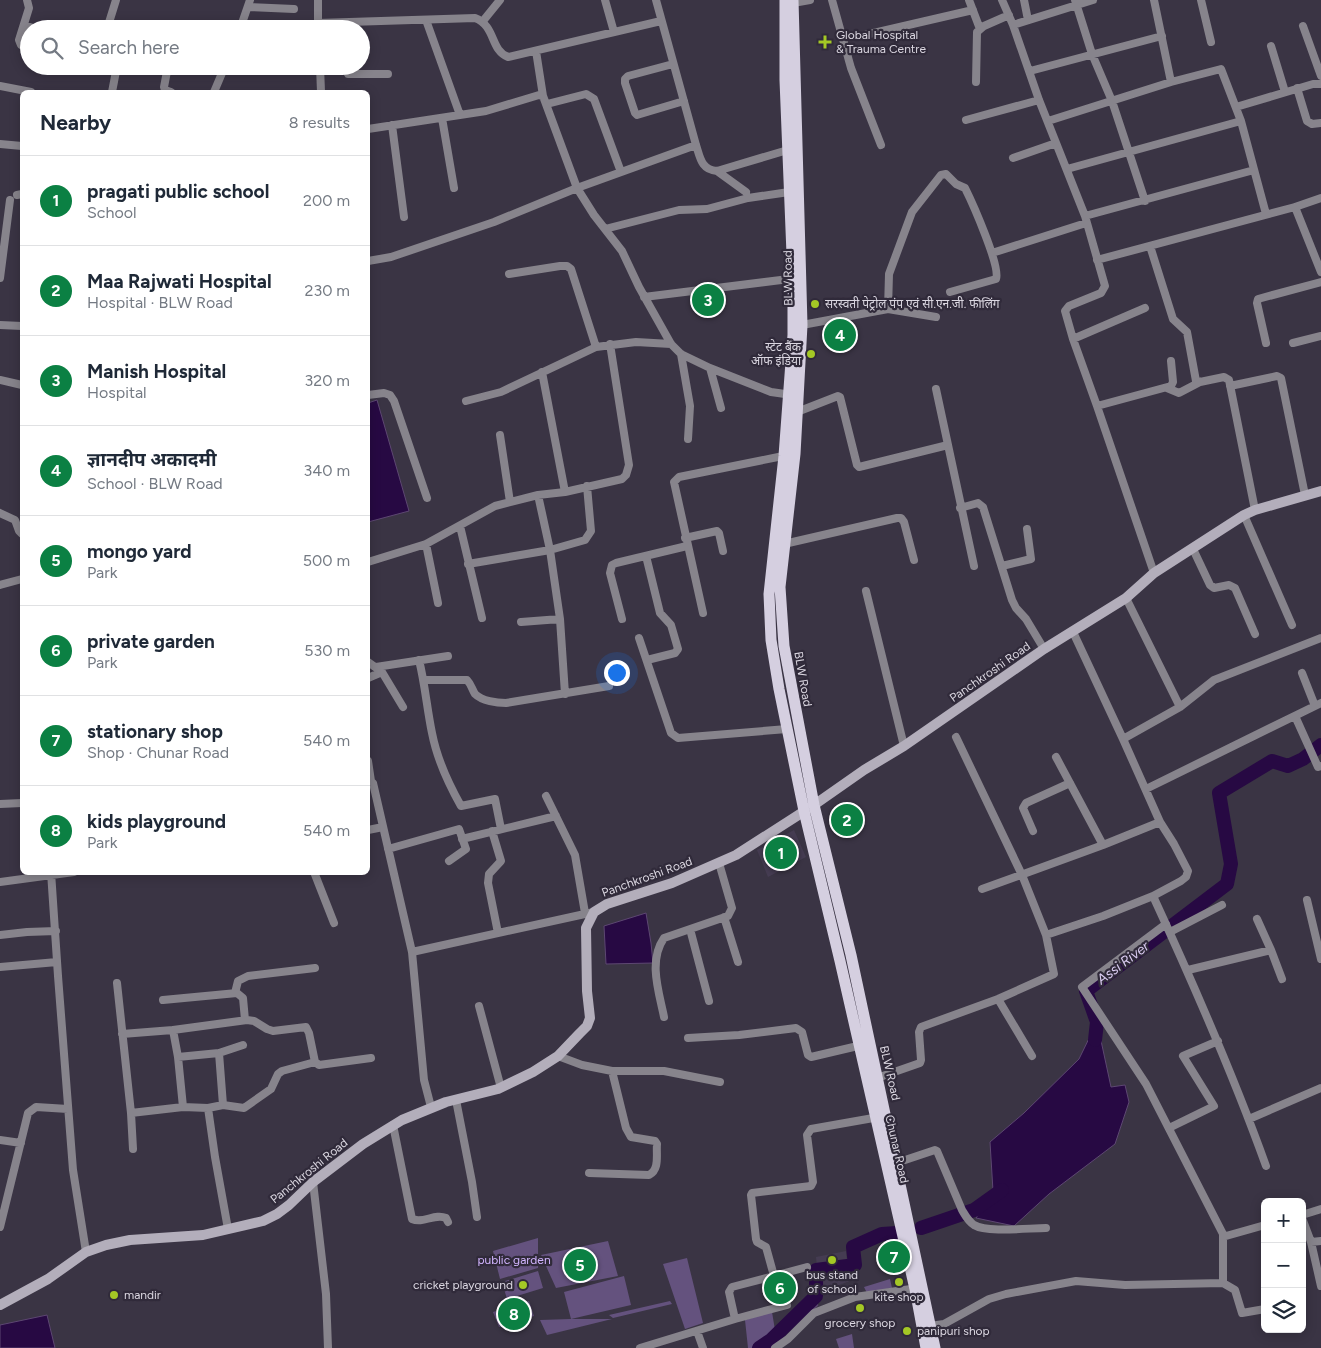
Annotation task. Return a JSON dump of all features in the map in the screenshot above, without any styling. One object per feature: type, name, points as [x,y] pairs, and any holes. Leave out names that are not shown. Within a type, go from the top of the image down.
[{"type":"main road","name":"BLW Road","points":[[790,1],[792,148],[797,278],[802,325],[794,395],[798,412],[789,455],[780,587],[784,646],[809,808],[851,955],[864,1044],[877,1078],[880,1116],[896,1163],[905,1223],[919,1288],[935,1348]]},
{"type":"main road","points":[[792,148],[789,192],[797,278],[792,354],[794,395],[789,455],[773,547],[769,618],[774,665],[787,729],[809,808]]},
{"type":"main road","name":"Chunar Road","points":[[864,1044],[905,1223]]},
{"type":"main road","points":[[919,1288],[926,1348]]},
{"type":"street","points":[[26,20],[30,5],[27,0]]},
{"type":"street","points":[[110,20],[116,0]]},
{"type":"street","points":[[318,0],[318,20]]},
{"type":"street","points":[[483,21],[500,0]]},
{"type":"street","points":[[605,0],[614,32]]},
{"type":"street","points":[[656,0],[703,165],[711,171],[717,171],[792,148]]},
{"type":"street","points":[[790,1],[810,0]]},
{"type":"street","points":[[832,0],[851,68],[881,145]]},
{"type":"street","points":[[969,0],[980,29],[978,32],[976,82]]},
{"type":"street","points":[[1002,0],[1086,220],[1105,288],[1101,293],[1066,308],[1065,311],[1072,339],[1154,573]]},
{"type":"street","points":[[1024,0],[1028,20]]},
{"type":"street","points":[[1013,25],[1075,2],[1093,0]]},
{"type":"street","points":[[1154,0],[1171,82]]},
{"type":"street","points":[[1202,0],[1211,42]]},
{"type":"street","points":[[1075,2],[1092,54],[1112,101],[1144,201]]},
{"type":"street","points":[[243,20],[249,4],[294,9]]},
{"type":"street","points":[[865,35],[973,10]]},
{"type":"street","points":[[980,29],[1008,15]]},
{"type":"street","points":[[370,24],[466,18],[483,21],[490,30],[500,52],[508,57],[661,21]]},
{"type":"street","points":[[426,20],[460,115]]},
{"type":"street","points":[[1303,26],[1321,76]]},
{"type":"street","points":[[1030,71],[1162,36]]},
{"type":"street","points":[[1272,46],[1285,92]]},
{"type":"street","points":[[536,51],[543,96],[577,188],[622,251],[644,297],[670,344],[680,354],[710,368],[771,392],[794,395]]},
{"type":"street","points":[[674,64],[628,76],[625,78],[625,83],[637,115],[684,101]]},
{"type":"street","points":[[1048,121],[1171,82],[1221,69],[1241,121],[1266,214]]},
{"type":"street","points":[[370,74],[388,74]]},
{"type":"street","points":[[112,90],[115,75]]},
{"type":"street","points":[[165,90],[166,75]]},
{"type":"street","points":[[215,90],[221,75]]},
{"type":"street","points":[[320,75],[321,90]]},
{"type":"street","points":[[1236,107],[1297,88],[1321,84]]},
{"type":"street","points":[[0,86],[21,90]]},
{"type":"street","points":[[1297,88],[1307,122],[1312,124],[1321,122]]},
{"type":"street","points":[[547,104],[586,94],[591,95],[594,98],[621,172]]},
{"type":"street","points":[[370,129],[486,111],[539,95],[543,96]]},
{"type":"street","points":[[966,120],[1039,100]]},
{"type":"street","points":[[442,118],[454,188]]},
{"type":"street","points":[[1067,169],[1241,121]]},
{"type":"street","points":[[392,126],[404,217]]},
{"type":"street","points":[[1013,158],[1056,143]]},
{"type":"street","points":[[0,144],[20,146]]},
{"type":"street","points":[[370,261],[391,257],[494,222],[577,188],[696,145]]},
{"type":"street","points":[[992,253],[1144,201],[1254,170]]},
{"type":"street","points":[[717,171],[746,192]]},
{"type":"street","points":[[888,309],[890,274],[912,212],[942,175],[948,174],[956,184],[965,188],[992,253],[998,274],[996,280],[950,292]]},
{"type":"street","points":[[605,229],[679,210],[707,209],[748,198],[789,192]]},
{"type":"street","points":[[0,278],[1,263],[16,196]]},
{"type":"street","points":[[1097,260],[1295,207],[1321,198]]},
{"type":"street","points":[[1295,207],[1321,272]]},
{"type":"street","points":[[1150,246],[1173,319],[1187,332],[1196,381],[1200,382]]},
{"type":"street","points":[[509,274],[568,266],[571,269],[596,347]]},
{"type":"street","points":[[644,297],[797,278]]},
{"type":"street","points":[[1266,343],[1257,303],[1258,299],[1321,282]]},
{"type":"street","points":[[1072,339],[1145,308]]},
{"type":"street","points":[[802,325],[888,309],[936,317]]},
{"type":"street","points":[[0,325],[20,326]]},
{"type":"street","points":[[1293,343],[1321,336]]},
{"type":"street","points":[[466,401],[501,392],[596,347],[636,342],[670,344]]},
{"type":"street","points":[[370,561],[426,544],[495,506],[538,495],[565,492],[622,479],[628,471],[629,465],[610,344]]},
{"type":"street","points":[[680,354],[690,406],[688,439]]},
{"type":"street","points":[[1097,406],[1171,386],[1173,382],[1171,361]]},
{"type":"street","points":[[710,368],[721,408]]},
{"type":"street","points":[[542,372],[565,492]]},
{"type":"street","points":[[1230,386],[1277,376],[1282,378],[1305,495]]},
{"type":"street","points":[[1167,388],[1179,393],[1200,382],[1227,377],[1255,510]]},
{"type":"street","points":[[0,380],[20,385]]},
{"type":"street","points":[[936,389],[960,508],[974,566]]},
{"type":"street","points":[[370,395],[384,393],[390,395],[394,400],[427,498]]},
{"type":"street","points":[[798,412],[838,396],[840,397],[859,467],[948,445]]},
{"type":"street","points":[[500,435],[510,502]]},
{"type":"street","points":[[703,613],[674,482],[676,479],[689,475],[789,455]]},
{"type":"street","points":[[468,564],[550,550],[585,540],[591,531],[587,486]]},
{"type":"street","name":"Panchkroshi Road","points":[[0,1305],[48,1279],[86,1252],[106,1245],[130,1240],[203,1235],[263,1220],[277,1214],[313,1182],[363,1144],[393,1125],[431,1107],[501,1088],[533,1072],[558,1056],[586,1026],[590,1018],[587,991],[586,928],[589,912],[607,904],[672,883],[736,855],[864,770],[904,746],[1044,649],[1126,598],[1154,573],[1244,515],[1255,510],[1321,491]]},
{"type":"street","points":[[538,495],[550,550],[560,619],[565,694]]},
{"type":"street","points":[[960,508],[978,503],[983,507],[1012,600],[1044,649]]},
{"type":"street","points":[[0,513],[15,520],[20,532]]},
{"type":"street","points":[[1244,515],[1292,625]]},
{"type":"street","points":[[784,544],[901,518],[904,522],[914,560]]},
{"type":"street","points":[[460,526],[482,618]]},
{"type":"street","points":[[1002,566],[1031,558],[1027,528]]},
{"type":"street","points":[[622,619],[610,573],[610,568],[616,563],[646,556],[717,531],[724,552]]},
{"type":"street","points":[[426,544],[438,603]]},
{"type":"street","points":[[1192,549],[1210,585],[1214,588],[1229,585],[1235,588],[1255,634]]},
{"type":"street","points":[[646,556],[660,614],[671,626],[678,647],[675,653],[647,660]]},
{"type":"street","points":[[0,585],[20,580]]},
{"type":"street","points":[[866,590],[904,746]]},
{"type":"street","points":[[1126,598],[1180,707]]},
{"type":"street","points":[[521,622],[560,619]]},
{"type":"street","points":[[1046,935],[1103,916],[1153,896],[1181,881],[1186,877],[1188,871],[1160,822],[1073,632]]},
{"type":"street","points":[[639,638],[671,733],[674,736],[678,738],[787,729]]},
{"type":"street","points":[[1123,739],[1180,707],[1214,680],[1321,638]]},
{"type":"street","points":[[370,677],[379,670],[419,660],[448,656]]},
{"type":"street","points":[[419,660],[432,734],[448,782],[461,806],[495,800],[501,829]]},
{"type":"street","points":[[370,663],[379,670],[403,707]]},
{"type":"street","points":[[1146,789],[1318,705],[1302,673]]},
{"type":"street","points":[[424,680],[467,680],[476,695],[497,703],[609,686]]},
{"type":"street","points":[[1295,716],[1320,769]]},
{"type":"street","points":[[877,1078],[920,1063],[919,1032],[921,1027],[998,999],[1054,974],[1046,935],[1022,875],[956,737]]},
{"type":"street","points":[[1056,757],[1103,845]]},
{"type":"street","points":[[370,783],[383,827],[412,952],[423,1071],[431,1107]]},
{"type":"street","points":[[1033,831],[1023,808],[1026,803],[1070,783]]},
{"type":"street","points":[[412,952],[589,912],[575,855],[546,796]]},
{"type":"street","points":[[0,804],[20,803]]},
{"type":"street","points":[[462,838],[556,816]]},
{"type":"street","points":[[982,889],[1160,822]]},
{"type":"street","points":[[370,830],[383,827]]},
{"type":"street","points":[[388,849],[459,829],[466,849],[449,861]]},
{"type":"street","points":[[492,831],[501,860],[489,874],[488,883],[498,933]]},
{"type":"street","points":[[664,1017],[655,974],[658,949],[664,938],[731,914],[732,908],[719,863]]},
{"type":"street","points":[[0,882],[46,875]]},
{"type":"street","points":[[52,875],[73,1170],[86,1252]]},
{"type":"street","points":[[315,875],[334,923]]},
{"type":"street","points":[[1153,896],[1188,970],[1218,1041],[1266,1166]]},
{"type":"street","points":[[1307,900],[1321,959]]},
{"type":"street","points":[[1170,932],[1222,905]]},
{"type":"street","points":[[724,917],[738,962]]},
{"type":"street","points":[[1257,919],[1282,979]]},
{"type":"street","points":[[1166,924],[1082,987],[1146,1084],[1223,1234],[1224,1283]]},
{"type":"street","points":[[690,929],[709,1001]]},
{"type":"street","points":[[0,935],[56,931]]},
{"type":"street","points":[[1188,970],[1271,950]]},
{"type":"street","points":[[0,967],[57,962]]},
{"type":"street","points":[[235,993],[237,982],[243,978],[315,968]]},
{"type":"street","points":[[116,983],[131,1114],[132,1149]]},
{"type":"street","points":[[162,1000],[240,994],[243,998],[245,1020]]},
{"type":"street","points":[[998,999],[1032,1056]]},
{"type":"street","points":[[480,1006],[501,1088]]},
{"type":"street","points":[[122,1034],[173,1030],[245,1020],[254,1021],[273,1031],[306,1027],[309,1032],[315,1062]]},
{"type":"street","points":[[688,1038],[738,1035],[796,1028],[802,1032],[808,1055],[811,1057],[864,1044]]},
{"type":"street","points":[[173,1030],[183,1107]]},
{"type":"street","points":[[1169,1128],[1214,1106],[1183,1056],[1218,1041]]},
{"type":"street","points":[[178,1057],[219,1053],[243,1045]]},
{"type":"street","points":[[219,1053],[223,1105]]},
{"type":"street","points":[[558,1056],[582,1066],[612,1071],[664,1071],[720,1082]]},
{"type":"street","points":[[131,1114],[183,1107],[208,1108],[223,1105],[236,1108],[246,1106],[272,1089],[278,1074],[282,1071],[315,1062],[322,1065],[370,1058]]},
{"type":"street","points":[[589,1173],[649,1175],[656,1168],[657,1144],[651,1139],[631,1137],[626,1128],[612,1071]]},
{"type":"street","points":[[1249,1119],[1321,1088]]},
{"type":"street","points":[[456,1100],[477,1216]]},
{"type":"street","points":[[0,1227],[28,1113],[36,1108],[68,1109]]},
{"type":"street","points":[[208,1108],[214,1157],[228,1229]]},
{"type":"street","points":[[774,1276],[766,1247],[757,1242],[756,1239],[752,1192],[811,1186],[813,1182],[808,1132],[880,1116]]},
{"type":"street","points":[[393,1125],[412,1219],[416,1221],[440,1216],[446,1218],[448,1222]]},
{"type":"street","points":[[0,1140],[21,1144]]},
{"type":"street","points":[[896,1163],[933,1150],[937,1151],[963,1213],[972,1223],[979,1227],[1005,1230],[1046,1228]]},
{"type":"street","points":[[313,1182],[326,1294],[328,1348]]},
{"type":"street","points":[[1306,1215],[1321,1209]]},
{"type":"street","points":[[1223,1234],[1226,1236],[1261,1226]]},
{"type":"street","points":[[1306,1230],[1321,1286]]},
{"type":"street","points":[[1310,1242],[1321,1241]]},
{"type":"street","points":[[735,1319],[729,1292],[732,1287],[807,1267]]},
{"type":"street","points":[[930,1326],[944,1324],[988,1300],[1006,1294],[1076,1281],[1125,1285],[1224,1283],[1235,1290],[1242,1313],[1261,1310]]},
{"type":"street","points":[[775,1348],[788,1339],[814,1313],[855,1297],[919,1288]]},
{"type":"street","points":[[643,1348],[787,1305]]},
{"type":"street","points":[[697,1331],[703,1348]]},
{"type":"shaded area","points":[[377,400],[409,511],[370,521],[370,402]]},
{"type":"shaded area","points":[[794,830],[806,857],[768,877],[757,850]]},
{"type":"shaded area","points":[[646,913],[653,963],[606,964],[604,926]]},
{"type":"shaded area","points":[[1097,1022],[1111,1087],[1125,1085],[1129,1102],[1115,1144],[1049,1194],[1014,1226],[976,1218],[993,1191],[990,1142],[1024,1113],[1079,1059]]},
{"type":"shaded area","name":"bus stand of school","points":[[846,1251],[847,1262],[817,1268],[816,1257]]},
{"type":"shaded area","points":[[851,1269],[852,1280],[824,1291],[822,1272]]},
{"type":"shaded area","points":[[47,1315],[55,1348],[0,1348],[0,1325]]},
{"type":"green space","name":"public garden","points":[[538,1238],[538,1268],[500,1279],[493,1251]]},
{"type":"green space","points":[[608,1241],[618,1276],[556,1288],[541,1255]]},
{"type":"green space","points":[[687,1258],[703,1323],[685,1329],[663,1264]]},
{"type":"green space","name":"cricket playground","points":[[538,1271],[543,1288],[507,1299],[502,1282]]},
{"type":"green space","points":[[791,1273],[794,1295],[775,1302],[761,1281]]},
{"type":"green space","points":[[624,1276],[631,1305],[571,1319],[564,1292]]},
{"type":"green space","points":[[890,1279],[892,1288],[867,1293],[864,1287]]},
{"type":"green space","points":[[529,1301],[534,1316],[499,1327],[493,1312]]},
{"type":"green space","points":[[670,1301],[672,1304],[613,1318],[609,1315]]},
{"type":"green space","points":[[772,1312],[775,1330],[755,1348],[748,1348],[745,1320]]},
{"type":"green space","points":[[612,1319],[547,1335],[540,1320]]},
{"type":"green space","points":[[852,1334],[854,1348],[839,1348],[836,1339]]},
{"type":"waterway","name":"Assi River","points":[[1095,1040],[1097,1022],[1086,991],[1227,884],[1231,864],[1219,793],[1272,761],[1288,766],[1303,759],[1321,745]]},
{"type":"waterway","name":"Assi River","points":[[921,1228],[974,1210],[1002,1190]]},
{"type":"waterway","name":"Assi River","points":[[759,1348],[771,1340],[816,1296],[816,1270],[855,1265],[853,1247],[882,1234],[897,1233]]},
{"type":"waterway","points":[[766,1348],[817,1305]]},
{"type":"place","name":"Global Hospital & Trauma Centre","points":[[825,42]]},
{"type":"place","name":"Manish Hospital","points":[[708,300]]},
{"type":"place","name":"सरस्वती पेट्रोल पंप एवं सी.एन.जी. फीलिंग","points":[[815,304]]},
{"type":"place","name":"ज्ञानदीप अकादमी","points":[[840,335]]},
{"type":"place","name":"स्टेट बैंक ऑफ इंडिया","points":[[811,354]]},
{"type":"place","name":"Maa Rajwati Hospital","points":[[847,820]]},
{"type":"place","name":"pragati public school","points":[[781,853]]},
{"type":"place","name":"stationary shop","points":[[894,1257]]},
{"type":"place","name":"bus stand of school","points":[[832,1260]]},
{"type":"place","name":"mongo yard","points":[[580,1265]]},
{"type":"place","name":"kite shop","points":[[899,1282]]},
{"type":"place","name":"cricket playground","points":[[523,1285]]},
{"type":"place","name":"private garden","points":[[780,1288]]},
{"type":"place","name":"mandir","points":[[114,1295]]},
{"type":"place","name":"grocery shop","points":[[860,1308]]},
{"type":"place","name":"kids playground","points":[[514,1314]]},
{"type":"place","name":"panipuri shop","points":[[907,1331]]}]
